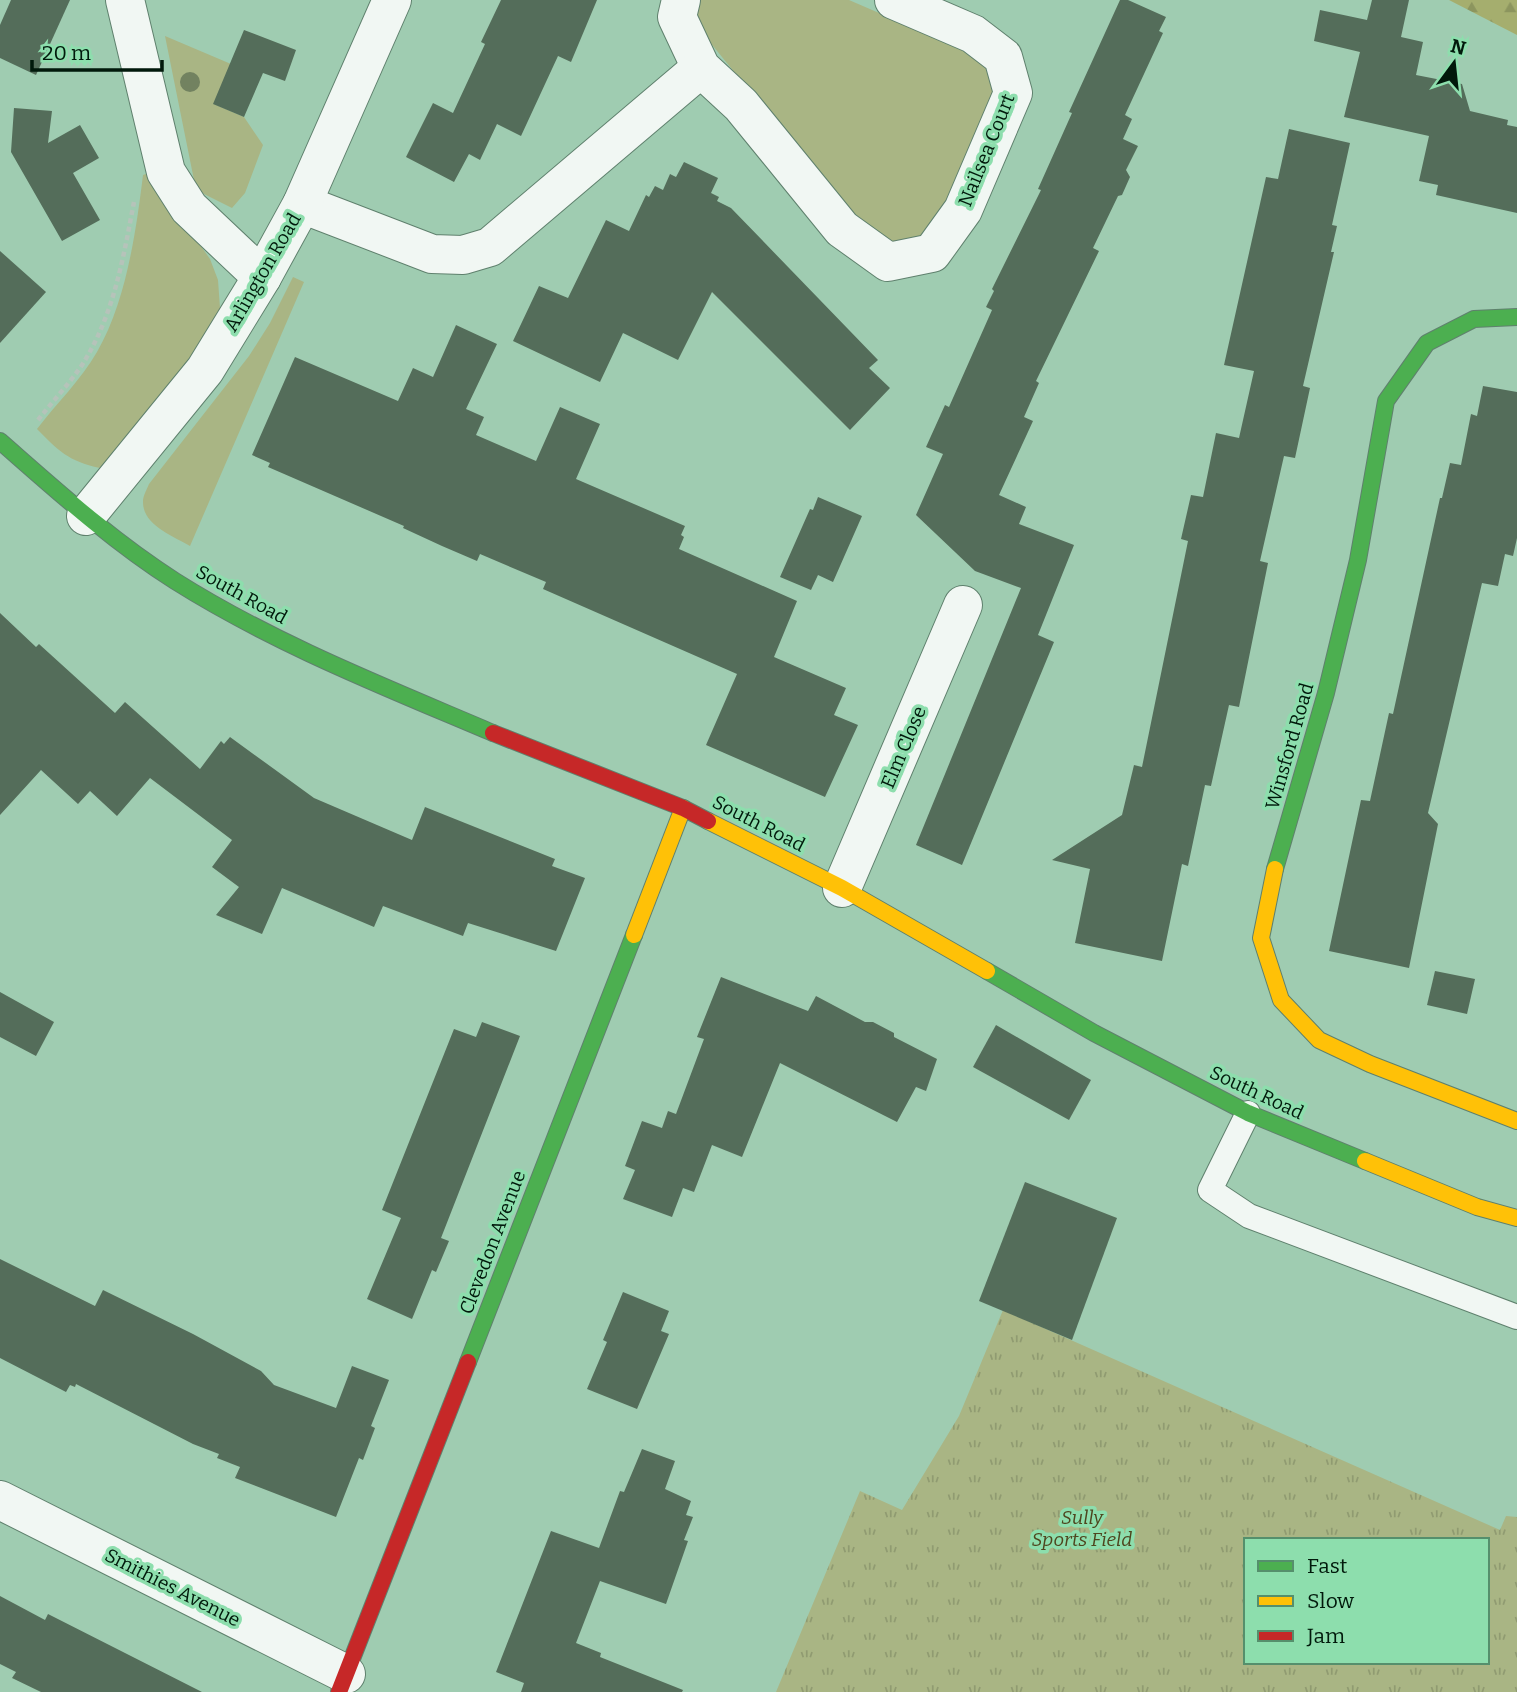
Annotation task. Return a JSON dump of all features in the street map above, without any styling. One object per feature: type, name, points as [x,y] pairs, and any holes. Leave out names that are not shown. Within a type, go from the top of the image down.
[{"type":"street","points":[[125,0],[166,172],[189,208],[262,276]]},
{"type":"street","name":"Arlington Road","points":[[86,516],[205,370],[262,276],[302,204],[392,0]]},
{"type":"street","name":"Nailsea Court","points":[[681,0],[677,17],[701,68],[741,104],[842,229],[888,262],[932,253],[963,210],[1013,93],[1003,57],[984,41],[894,0]]},
{"type":"street","points":[[302,204],[432,254],[463,255],[490,247],[701,68]]},
{"type":"street","name":"Winsford Road","points":[[1517,317],[1474,319],[1427,343],[1387,401],[1358,560],[1326,693],[1269,891],[1261,938],[1281,1000],[1319,1040],[1370,1064],[1517,1121]]},
{"type":"street","name":"South Road","points":[[5,445],[86,516],[174,580],[246,622],[352,673],[519,744],[683,808],[842,888],[1094,1033],[1248,1113],[1477,1207],[1517,1218]]},
{"type":"street","name":"Elm Close","points":[[842,888],[963,605]]},
{"type":"street","name":"Clevedon Avenue","points":[[343,1683],[683,808]]},
{"type":"street","name":"Smithies Avenue","points":[[0,1500],[343,1683]]},
{"type":"lane","points":[[1248,1113],[1210,1190],[1249,1216],[1517,1317]]},
{"type":"path","points":[[5,445],[33,426],[81,366],[104,324],[121,273],[136,190]]},
{"type":"green space","points":[[695,0],[849,0],[967,51],[990,68],[993,96],[939,221],[922,240],[892,245],[859,225],[700,30],[693,14]]},
{"type":"green space","points":[[1449,0],[1517,0],[1517,35]]},
{"type":"green space","points":[[165,36],[231,64],[214,104],[244,117],[263,145],[245,193],[232,208],[204,194],[195,185]]},
{"type":"green space","points":[[149,173],[210,259],[218,280],[220,308],[209,339],[116,456],[100,468],[65,454],[37,429],[84,372],[107,332],[128,266],[143,175]]},
{"type":"green space","points":[[293,277],[304,282],[190,546],[153,523],[144,509],[144,495],[149,484],[249,356],[270,323]]},
{"type":"green space","name":"Sully Sports Field","points":[[1003,1310],[1500,1530],[1506,1516],[1517,1517],[1517,1692],[776,1692],[860,1491],[902,1510],[959,1416]]},
{"type":"building","points":[[11,0],[70,0],[36,75],[0,58],[0,25]]},
{"type":"building","points":[[501,0],[597,0],[571,62],[558,56],[521,136],[497,124],[480,160],[469,154],[454,182],[406,157],[433,103],[453,113],[485,44],[481,42]]},
{"type":"building","points":[[1120,0],[1128,0],[1166,17],[1159,31],[1163,33],[1125,115],[1132,119],[1123,139],[1138,146],[1126,170],[1130,177],[1093,248],[1099,251],[1036,381],[1039,383],[1024,417],[1033,421],[999,495],[1026,507],[1019,524],[1074,545],[1038,635],[1054,642],[962,865],[916,845],[1021,588],[975,571],[916,515],[943,454],[926,447],[945,405],[949,407],[992,310],[986,307],[994,291],[992,289],[1041,190],[1038,189],[1072,113],[1069,112]]},
{"type":"building","points":[[1372,0],[1409,0],[1401,37],[1423,42],[1416,75],[1462,84],[1470,111],[1508,120],[1507,125],[1517,127],[1517,213],[1436,195],[1438,185],[1419,181],[1429,136],[1344,117],[1360,52],[1314,41],[1320,10],[1367,20]]},
{"type":"building","points":[[244,30],[296,50],[285,81],[263,73],[244,117],[213,104]]},
{"type":"building","points":[[14,108],[52,111],[48,143],[80,125],[99,158],[73,173],[100,220],[62,241],[11,152]]},
{"type":"building","points":[[1289,129],[1350,143],[1332,225],[1337,226],[1331,252],[1334,252],[1303,386],[1310,388],[1295,458],[1284,456],[1260,561],[1268,563],[1239,707],[1229,705],[1211,786],[1205,785],[1188,866],[1182,864],[1162,961],[1075,943],[1090,869],[1052,860],[1122,815],[1134,765],[1142,767],[1188,541],[1181,539],[1191,495],[1203,497],[1216,433],[1239,438],[1254,371],[1224,365],[1266,177],[1278,179]]},
{"type":"building","points":[[684,162],[718,178],[711,193],[719,197],[717,201],[731,208],[878,360],[869,368],[890,388],[850,430],[712,292],[678,360],[623,333],[600,382],[513,341],[539,286],[568,298],[606,220],[629,231],[646,195],[649,197],[655,186],[663,190],[670,174],[676,177]]},
{"type":"building","points":[[0,251],[46,292],[0,343]]},
{"type":"building","points":[[456,325],[497,344],[466,409],[484,417],[476,435],[536,461],[560,407],[600,424],[576,479],[685,526],[679,549],[797,601],[774,657],[846,688],[834,715],[858,725],[825,797],[706,745],[737,674],[543,589],[546,582],[480,554],[477,561],[442,546],[403,528],[404,526],[268,467],[270,463],[252,455],[295,357],[398,401],[413,368],[433,377]]},
{"type":"building","points":[[1483,386],[1517,392],[1517,538],[1513,556],[1505,554],[1498,586],[1482,583],[1428,813],[1438,824],[1409,968],[1329,951],[1361,800],[1370,801],[1389,713],[1393,714],[1440,498],[1450,463],[1461,465],[1471,414],[1477,416]]},
{"type":"building","points":[[818,497],[862,516],[833,582],[818,575],[811,590],[780,577]]},
{"type":"building","points":[[0,613],[36,647],[39,644],[115,713],[125,702],[200,769],[221,741],[224,744],[230,737],[314,798],[412,840],[425,807],[555,859],[552,866],[585,878],[556,951],[468,923],[463,936],[383,906],[374,927],[282,888],[262,934],[216,915],[239,887],[212,867],[232,840],[150,778],[117,816],[90,791],[78,804],[41,770],[0,815]]},
{"type":"building","points":[[1435,971],[1475,979],[1467,1014],[1427,1005]]},
{"type":"building","points":[[721,977],[808,1011],[816,996],[865,1022],[873,1022],[894,1033],[894,1037],[937,1059],[926,1091],[916,1087],[897,1122],[780,1063],[742,1157],[712,1145],[694,1192],[683,1188],[672,1217],[623,1199],[635,1170],[625,1166],[642,1121],[662,1128],[668,1111],[676,1114],[704,1039],[697,1037]]},
{"type":"building","points":[[0,992],[54,1022],[36,1056],[0,1037]]},
{"type":"building","points":[[482,1022],[520,1036],[441,1238],[449,1241],[436,1272],[432,1270],[412,1319],[367,1299],[401,1218],[382,1210],[454,1029],[476,1037]]},
{"type":"building","points":[[996,1025],[1091,1080],[1069,1120],[973,1067]]},
{"type":"building","points":[[1025,1182],[1117,1218],[1072,1340],[979,1301]]},
{"type":"building","points":[[0,1259],[95,1306],[103,1290],[261,1371],[274,1385],[336,1408],[352,1366],[389,1380],[371,1426],[375,1428],[363,1460],[359,1458],[336,1517],[235,1478],[240,1467],[217,1458],[219,1454],[193,1444],[76,1384],[75,1387],[70,1385],[66,1392],[0,1358]]},
{"type":"building","points":[[623,1292],[669,1311],[661,1331],[669,1334],[637,1409],[587,1389],[607,1342],[603,1340]]},
{"type":"building","points":[[642,1449],[675,1461],[665,1489],[691,1501],[686,1515],[693,1517],[684,1540],[688,1541],[666,1604],[600,1581],[576,1643],[601,1653],[600,1657],[683,1690],[521,1692],[524,1683],[496,1672],[551,1531],[599,1548],[620,1491],[624,1492]]},
{"type":"building","points":[[0,1596],[45,1620],[48,1614],[202,1692],[41,1692],[12,1678],[16,1672],[0,1664]]},
{"type":"traffic: fast","points":[[1275,869],[1326,693],[1358,560],[1386,401],[1427,343],[1474,319],[1517,317]]},
{"type":"traffic: fast","points":[[0,441],[129,549],[213,604],[291,645],[493,733]]},
{"type":"traffic: fast","points":[[468,1362],[634,935]]},
{"type":"traffic: fast","points":[[987,971],[1094,1033],[1248,1113],[1365,1161]]},
{"type":"traffic: slow","points":[[634,935],[683,808]]},
{"type":"traffic: slow","points":[[708,821],[842,888],[987,971]]},
{"type":"traffic: slow","points":[[1275,869],[1261,938],[1281,1000],[1319,1040],[1370,1064],[1517,1121]]},
{"type":"traffic: slow","points":[[1365,1161],[1477,1207],[1517,1218]]},
{"type":"traffic: jam","points":[[493,733],[683,808],[708,821]]},
{"type":"traffic: jam","points":[[339,1692],[468,1362]]}]
